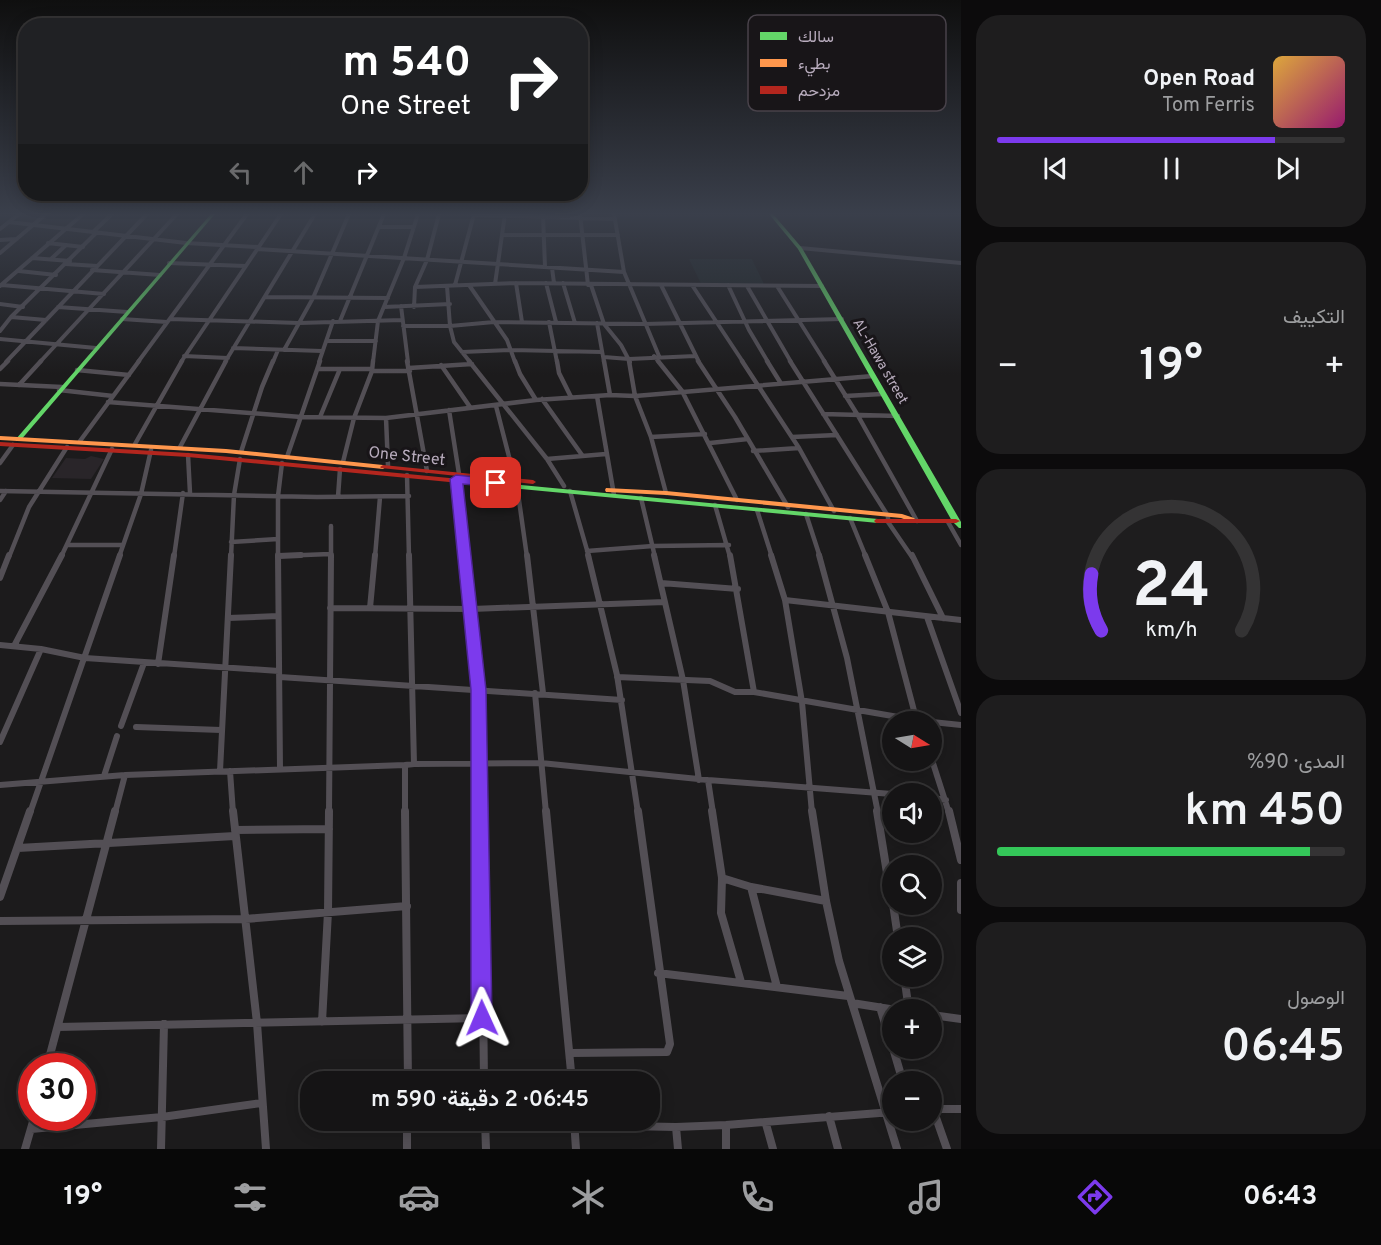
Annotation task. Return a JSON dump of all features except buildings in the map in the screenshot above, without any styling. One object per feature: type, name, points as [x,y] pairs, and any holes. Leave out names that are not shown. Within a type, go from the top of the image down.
[{"type":"street","points":[[1,285],[21,268]]},
{"type":"street","points":[[0,331],[11,317],[63,268]]},
{"type":"street","points":[[0,369],[96,268]]},
{"type":"street","points":[[19,385],[128,268]]},
{"type":"street","points":[[0,463],[166,268]]},
{"type":"street","points":[[80,441],[206,268]]},
{"type":"street","points":[[135,444],[155,404],[184,356],[244,268]]},
{"type":"street","points":[[180,447],[199,408],[248,321],[284,268]]},
{"type":"street","points":[[284,350],[313,298],[326,268]]},
{"type":"street","points":[[340,321],[363,268]]},
{"type":"street","points":[[338,497],[342,466],[354,418],[372,370],[378,321],[400,268]]},
{"type":"street","points":[[414,307],[415,287],[424,268]]},
{"type":"street","points":[[455,285],[460,268]]},
{"type":"street","points":[[495,284],[497,268]]},
{"type":"street","points":[[554,283],[552,268],[624,272]]},
{"type":"street","points":[[623,268],[657,356],[682,391],[737,500]]},
{"type":"street","name":"AL-Hawa street","points":[[811,268],[882,394],[898,416],[955,523]]},
{"type":"street","points":[[18,270],[56,275]]},
{"type":"street","points":[[92,270],[160,275]]},
{"type":"street","points":[[587,270],[589,285],[604,324],[629,359],[635,396],[651,437],[666,493]]},
{"type":"street","points":[[0,279],[8,279]]},
{"type":"street","points":[[415,287],[516,283],[822,286]]},
{"type":"street","points":[[516,283],[522,322]]},
{"type":"street","points":[[546,283],[556,322]]},
{"type":"street","points":[[563,283],[575,323]]},
{"type":"street","points":[[1,285],[104,294]]},
{"type":"street","points":[[447,285],[450,326],[454,342],[547,459],[567,488],[601,603],[622,700],[658,973],[670,1044],[667,1052],[571,1053]]},
{"type":"street","points":[[470,285],[511,350],[521,376],[582,455]]},
{"type":"street","points":[[661,285],[695,356],[718,388],[788,507]]},
{"type":"street","points":[[692,285],[714,322],[799,448],[834,511]]},
{"type":"street","points":[[728,285],[745,321],[780,382]]},
{"type":"street","points":[[747,286],[823,414],[908,548],[943,618]]},
{"type":"street","points":[[777,286],[856,414],[917,521]]},
{"type":"street","points":[[265,297],[388,298]]},
{"type":"street","points":[[0,304],[23,307]]},
{"type":"street","points":[[384,307],[450,304]]},
{"type":"street","points":[[401,306],[409,369],[427,471]]},
{"type":"street","points":[[58,307],[168,320],[298,323],[378,321],[450,326],[494,322],[644,324],[842,319]]},
{"type":"street","points":[[11,317],[46,320]]},
{"type":"street","points":[[280,769],[278,496],[285,460],[333,321]]},
{"type":"street","points":[[0,322],[8,322]]},
{"type":"street","points":[[549,322],[559,373],[571,397]]},
{"type":"street","points":[[597,323],[610,395]]},
{"type":"street","points":[[0,339],[96,348]]},
{"type":"street","points":[[326,341],[376,341]]},
{"type":"street","points":[[233,348],[322,351]]},
{"type":"street","points":[[220,771],[234,495],[240,456],[253,412],[278,350]]},
{"type":"street","points":[[462,352],[555,351],[629,359],[695,356]]},
{"type":"street","points":[[184,356],[228,358]]},
{"type":"street","points":[[0,360],[7,361]]},
{"type":"street","points":[[318,369],[409,369],[472,364]]},
{"type":"street","points":[[441,365],[470,408]]},
{"type":"street","points":[[320,417],[340,369]]},
{"type":"street","points":[[77,370],[129,375]]},
{"type":"street","points":[[108,402],[300,417],[386,418],[571,397],[635,396],[780,382],[873,376]]},
{"type":"street","points":[[0,384],[113,396]]},
{"type":"street","points":[[845,396],[882,394]]},
{"type":"street","points":[[597,396],[614,493]]},
{"type":"street","points":[[496,406],[516,483],[534,607],[543,693]]},
{"type":"street","points":[[449,410],[458,477],[479,690],[484,1071]]},
{"type":"street","points":[[823,414],[898,416]]},
{"type":"street","points":[[386,418],[388,466]]},
{"type":"street","points":[[651,437],[705,434]]},
{"type":"street","points":[[792,437],[837,435]]},
{"type":"street","name":"One Street","points":[[0,438],[135,444],[151,449],[188,454],[240,456],[366,468],[407,475],[458,477],[757,510],[850,518],[888,519],[902,516],[917,521],[955,523]]},
{"type":"street","points":[[710,443],[748,440]]},
{"type":"street","name":"One Street","points":[[0,444],[112,450],[180,447],[240,456]]},
{"type":"street","points":[[0,578],[38,491],[67,447]]},
{"type":"street","points":[[753,451],[799,448]]},
{"type":"street","points":[[0,897],[141,494],[151,449]]},
{"type":"street","points":[[14,646],[67,545],[112,450]]},
{"type":"street","points":[[158,664],[186,493],[188,454]]},
{"type":"street","points":[[547,459],[606,454]]},
{"type":"street","name":"One Street","points":[[366,468],[388,466],[458,477]]},
{"type":"street","points":[[407,475],[414,764]]},
{"type":"street","points":[[0,500],[3,491],[92,494],[409,496]]},
{"type":"street","name":"One Street","points":[[614,493],[666,493],[888,519]]},
{"type":"street","points":[[370,608],[380,497]]},
{"type":"street","points":[[641,498],[654,546],[683,680],[699,780]]},
{"type":"street","points":[[715,505],[729,545],[754,692]]},
{"type":"street","points":[[757,510],[785,600],[802,702],[808,786],[826,901],[850,1000],[882,1093]]},
{"type":"street","points":[[806,514],[835,607],[858,710],[884,855]]},
{"type":"street","points":[[850,518],[888,612],[914,711]]},
{"type":"street","points":[[955,523],[961,545]]},
{"type":"street","points":[[322,1022],[328,912],[331,526]]},
{"type":"street","points":[[231,543],[278,539]]},
{"type":"street","points":[[67,545],[123,545]]},
{"type":"street","points":[[587,551],[654,546],[729,545]]},
{"type":"street","points":[[279,556],[330,554]]},
{"type":"street","points":[[662,583],[738,589]]},
{"type":"street","points":[[785,600],[961,620]]},
{"type":"street","points":[[330,608],[472,609],[665,602]]},
{"type":"street","points":[[228,618],[278,616]]},
{"type":"street","points":[[927,617],[961,713]]},
{"type":"street","points":[[0,645],[41,649],[85,658],[329,680],[622,700]]},
{"type":"street","points":[[0,742],[41,649]]},
{"type":"street","points":[[121,726],[144,663]]},
{"type":"street","points":[[617,677],[710,681],[735,692],[754,692],[882,714]]},
{"type":"street","points":[[535,693],[572,1071]]},
{"type":"street","points":[[942,723],[961,725]]},
{"type":"street","points":[[136,727],[221,730]]},
{"type":"street","points":[[104,776],[117,736]]},
{"type":"street","points":[[0,785],[104,776],[481,762],[541,763],[633,771],[699,780],[882,793]]},
{"type":"street","points":[[405,765],[408,1071]]},
{"type":"street","points":[[230,771],[257,1023],[266,1149]]},
{"type":"street","points":[[936,771],[946,800],[961,860]]},
{"type":"street","points":[[51,1053],[125,775]]},
{"type":"street","points":[[708,780],[722,878],[722,913],[741,982]]},
{"type":"street","points":[[942,799],[946,800]]},
{"type":"street","points":[[18,848],[108,845],[235,833],[329,829]]},
{"type":"street","points":[[722,878],[751,887],[826,901]]},
{"type":"street","points":[[961,883],[961,910]]},
{"type":"street","points":[[751,887],[777,987]]},
{"type":"street","points":[[0,921],[245,919],[407,906]]},
{"type":"street","points":[[658,973],[777,987],[850,1000],[880,1007],[882,1013]]},
{"type":"street","points":[[942,1016],[961,1019]]},
{"type":"street","points":[[58,1027],[482,1018]]},
{"type":"street","points":[[161,1149],[164,1024]]},
{"type":"street","points":[[96,1123],[162,1117],[261,1103]]},
{"type":"street","points":[[942,1109],[961,1109]]},
{"type":"street","points":[[660,1126],[765,1124],[830,1116],[882,1113]]},
{"type":"street","points":[[830,1116],[838,1149]]},
{"type":"street","points":[[765,1124],[772,1149]]},
{"type":"street","points":[[726,1125],[726,1149]]},
{"type":"street","points":[[676,1127],[678,1149]]},
{"type":"street","points":[[25,1149],[30,1131]]},
{"type":"street","points":[[407,1131],[407,1149]]},
{"type":"street","points":[[485,1131],[486,1149]]},
{"type":"street","points":[[575,1131],[576,1149]]},
{"type":"street","points":[[893,1131],[897,1149]]},
{"type":"street","points":[[940,1131],[947,1149]]},
{"type":"shaded area","points":[[693,268],[756,268],[764,284],[701,284]]},
{"type":"shaded area","points":[[91,456],[104,459],[91,479],[52,478],[66,458],[85,459]]},
{"type":"traffic: fast","points":[[18,440],[167,268]]},
{"type":"traffic: fast","points":[[811,268],[956,521],[961,526]]},
{"type":"traffic: fast","points":[[470,482],[878,521]]},
{"type":"traffic: slow","points":[[0,438],[226,451],[383,467]]},
{"type":"traffic: slow","points":[[608,490],[666,493],[902,516],[912,520]]},
{"type":"traffic: jam","points":[[0,444],[188,455],[470,482]]},
{"type":"traffic: jam","points":[[383,467],[533,482]]},
{"type":"traffic: jam","points":[[878,521],[956,521]]},
{"type":"route","points":[[482,1018],[479,690],[472,609],[456,479],[496,483]]}]
